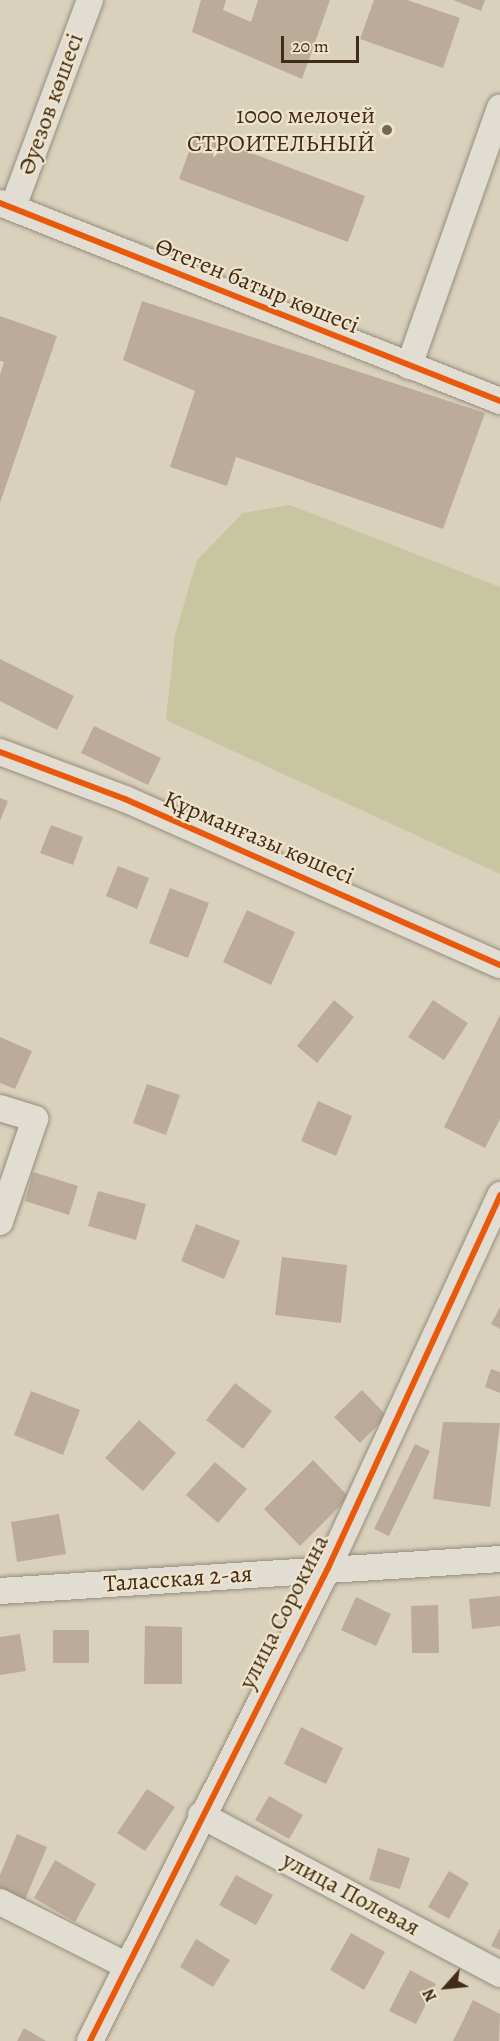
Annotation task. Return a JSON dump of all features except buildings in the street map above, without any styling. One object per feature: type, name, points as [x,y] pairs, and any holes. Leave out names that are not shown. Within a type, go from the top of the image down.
[{"type":"street","name":"Әуезов көшесі","points":[[6,205],[90,0]]},
{"type":"street","points":[[409,366],[500,108]]},
{"type":"street","name":"Өтеген батыр көшесі","points":[[6,205],[500,401]]},
{"type":"street","name":"Құрманғазы көшесі","points":[[0,752],[125,800],[500,965]]},
{"type":"street","points":[[0,1108],[35,1119],[0,1222]]},
{"type":"street","name":"улица Сорокина","points":[[90,2041],[201,1815],[328,1568],[500,1195]]},
{"type":"street","name":"Таласская 2-ая","points":[[0,1591],[328,1568],[500,1560]]},
{"type":"street","name":"улица Полевая","points":[[201,1815],[500,1974]]},
{"type":"street","points":[[0,1902],[127,1966]]},
{"type":"green space","points":[[290,505],[500,587],[500,874],[166,720],[175,635],[197,560],[243,513]]},
{"type":"cycle path","points":[[0,203],[500,401]]},
{"type":"cycle path","points":[[0,752],[125,799],[500,965]]},
{"type":"cycle path","points":[[90,2041],[328,1568],[500,1195]]},
{"type":"place","name":"1000 мелочей СТРОИТЕЛЬНЫЙ","points":[[387,130]]}]
